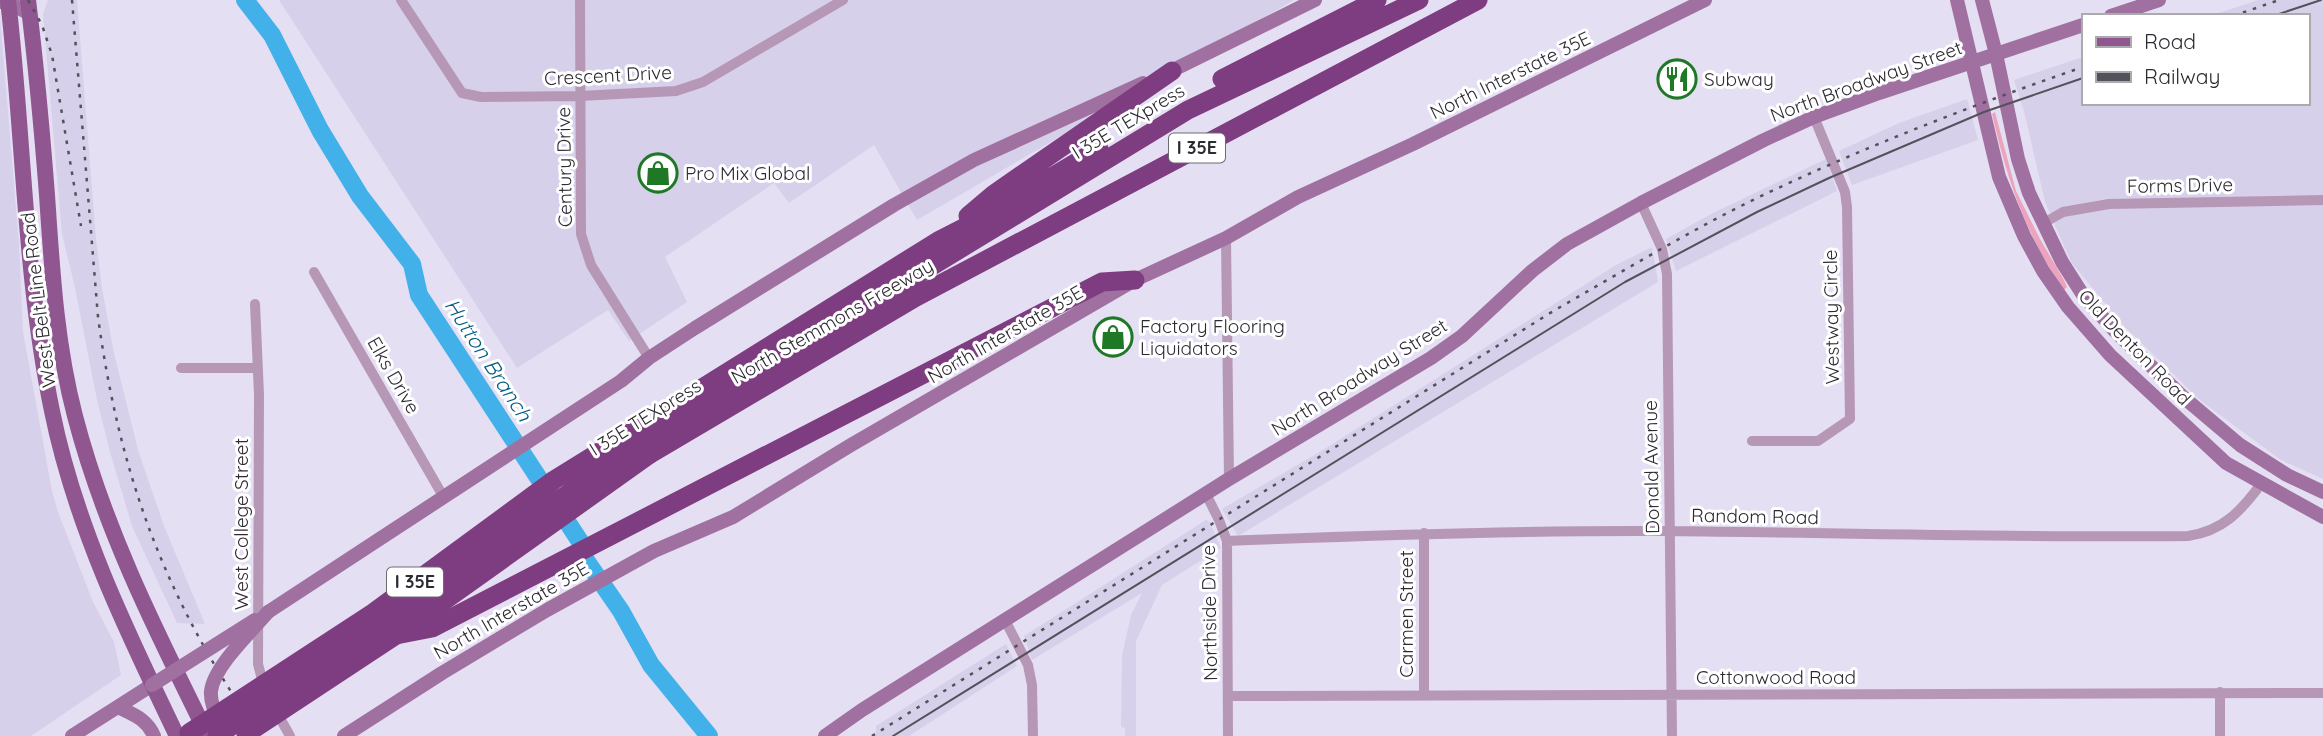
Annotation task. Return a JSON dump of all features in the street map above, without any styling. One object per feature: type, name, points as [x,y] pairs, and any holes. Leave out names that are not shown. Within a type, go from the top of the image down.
[{"type":"highway","name":"North Stemmons Freeway","points":[[242,736],[396,635],[644,441],[938,241],[983,218],[1174,104],[1377,0]]},
{"type":"highway","name":"I 35E TEXpress","points":[[217,736],[644,441],[1188,110],[1419,0]]},
{"type":"highway","name":"North Stemmons Freeway","points":[[190,735],[373,613],[554,480],[644,441],[1478,0]]},
{"type":"highway","points":[[938,241],[994,194],[1172,71]]},
{"type":"highway","points":[[396,635],[432,628],[1102,282],[1135,280]]},
{"type":"main road","points":[[72,736],[268,612],[621,381],[649,358],[824,248],[974,160],[1172,71],[1314,0]]},
{"type":"main road","name":"North Interstate 35E","points":[[344,736],[420,686],[571,597],[639,558],[733,517],[1135,280],[1226,238],[1298,197],[1413,144],[1705,0]]},
{"type":"main road","name":"Old Denton Road","points":[[1958,0],[1999,177],[2024,236],[2043,271],[2068,307],[2110,355],[2197,438],[2232,467],[2323,517]]},
{"type":"main road","name":"Old Denton Road","points":[[1982,0],[2028,193],[2062,262],[2083,295],[2153,368],[2240,445],[2287,475],[2323,492]]},
{"type":"main road","points":[[2117,14],[2159,0]]},
{"type":"main road","points":[[6,1],[29,7]]},
{"type":"main road","name":"West Belt Line Road","points":[[6,1],[5,20],[31,277],[50,399],[78,507],[100,566],[152,685],[190,735]]},
{"type":"main road","points":[[5,20],[29,7]]},
{"type":"main road","name":"West Belt Line Road","points":[[29,7],[51,261],[70,395],[110,528],[175,671],[190,735]]},
{"type":"main road","name":"North Broadway Street","points":[[825,736],[1229,479],[1431,358],[1462,336],[1532,271],[1567,244],[1641,203],[1814,117],[2082,25]]},
{"type":"main road","points":[[2068,307],[2083,295]]},
{"type":"main road","points":[[40,347],[61,343]]},
{"type":"main road","points":[[228,736],[212,702],[213,682],[226,662],[268,612]]},
{"type":"main road","points":[[118,707],[147,722],[154,736]]},
{"type":"street","name":"Crescent Drive","points":[[401,0],[462,93],[481,97],[666,92],[703,82],[843,0]]},
{"type":"street","name":"Century Drive","points":[[580,0],[581,234],[591,265],[649,358]]},
{"type":"street","name":"Westway Circle","points":[[1752,441],[1818,441],[1850,419],[1847,207],[1845,192],[1814,117]]},
{"type":"street","name":"Forms Drive","points":[[2042,224],[2063,212],[2109,204],[2323,200]]},
{"type":"street","name":"Donald Avenue","points":[[1641,203],[1662,248],[1667,274],[1672,736]]},
{"type":"street","points":[[1226,238],[1229,479]]},
{"type":"street","name":"Elks Drive","points":[[314,272],[443,496]]},
{"type":"street","name":"West College Street","points":[[255,304],[258,368],[258,664],[263,686],[290,736]]},
{"type":"street","points":[[181,368],[258,368]]},
{"type":"street","name":"Random Road","points":[[1227,541],[1424,533],[1669,531],[1839,535],[2188,536],[2210,531],[2234,517],[2261,484]]},
{"type":"street","name":"Northside Drive","points":[[1206,494],[1220,520],[1227,541],[1228,736]]},
{"type":"street","name":"Carmen Street","points":[[1424,533],[1424,696]]},
{"type":"street","points":[[1005,620],[1028,665],[1032,685],[1033,736]]},
{"type":"street","points":[[2220,692],[2220,736]]},
{"type":"street","name":"Cottonwood Road","points":[[1228,696],[2323,693]]},
{"type":"shaded area","points":[[48,0],[77,0],[96,239],[114,353],[138,450],[164,526],[205,624],[177,623],[132,526],[110,452],[62,234],[43,14]]},
{"type":"shaded area","points":[[279,0],[1294,0],[917,220],[874,145],[789,203],[774,183],[665,257],[687,302],[629,341],[608,310],[517,368]]},
{"type":"shaded area","points":[[2258,0],[2323,0],[2323,479],[2281,460],[2201,401],[2123,325],[2071,262],[2045,202],[2014,80],[2082,57],[2082,105],[2309,105],[2309,14],[2216,14]]},
{"type":"shaded area","points":[[0,16],[19,245],[23,332],[52,491],[93,602],[114,642],[121,675],[31,736],[0,736]]},
{"type":"shaded area","points":[[1967,99],[1978,140],[1852,185],[1839,151],[1899,123]]},
{"type":"shaded area","points":[[1995,112],[2016,191],[2064,280],[2067,287],[2064,290],[2038,248],[2019,205],[1998,138],[1992,114]]},
{"type":"shaded area","points":[[1826,159],[1837,191],[1676,271],[1666,239],[1713,213]]},
{"type":"shaded area","points":[[1652,247],[1658,282],[1238,536],[1222,509],[1323,450],[1616,265]]},
{"type":"shaded area","points":[[1206,520],[1209,521],[1221,548],[1162,585],[1136,641],[1136,736],[1125,736],[1125,728],[1121,727],[1122,655],[1131,615],[1142,593],[1032,660],[1024,636]]},
{"type":"shaded area","points":[[1006,644],[1017,666],[909,736],[876,736],[876,726]]},
{"type":"waterway","name":"Hutton Branch","points":[[245,0],[272,35],[320,130],[360,196],[412,264],[419,295],[581,543],[583,556],[621,611],[651,665],[709,736]]},
{"type":"tram line","points":[[2279,14],[2321,0]]},
{"type":"tram line","points":[[893,736],[1625,282],[1757,212],[1829,178],[1984,112],[2082,78]]},
{"type":"railway","points":[[28,0],[42,25],[52,55],[81,226]]},
{"type":"railway","points":[[72,0],[98,317],[107,376],[120,432],[134,486],[174,588],[228,687],[261,736]]},
{"type":"railway","points":[[2239,14],[2279,0]]},
{"type":"railway","points":[[872,736],[1555,310],[1681,238],[1759,197],[1838,161],[2082,67]]},
{"type":"place","name":"Subway","points":[[1677,79]]},
{"type":"place","name":"Pro Mix Global","points":[[658,173]]},
{"type":"place","name":"Factory Flooring Liquidators","points":[[1113,337]]}]
